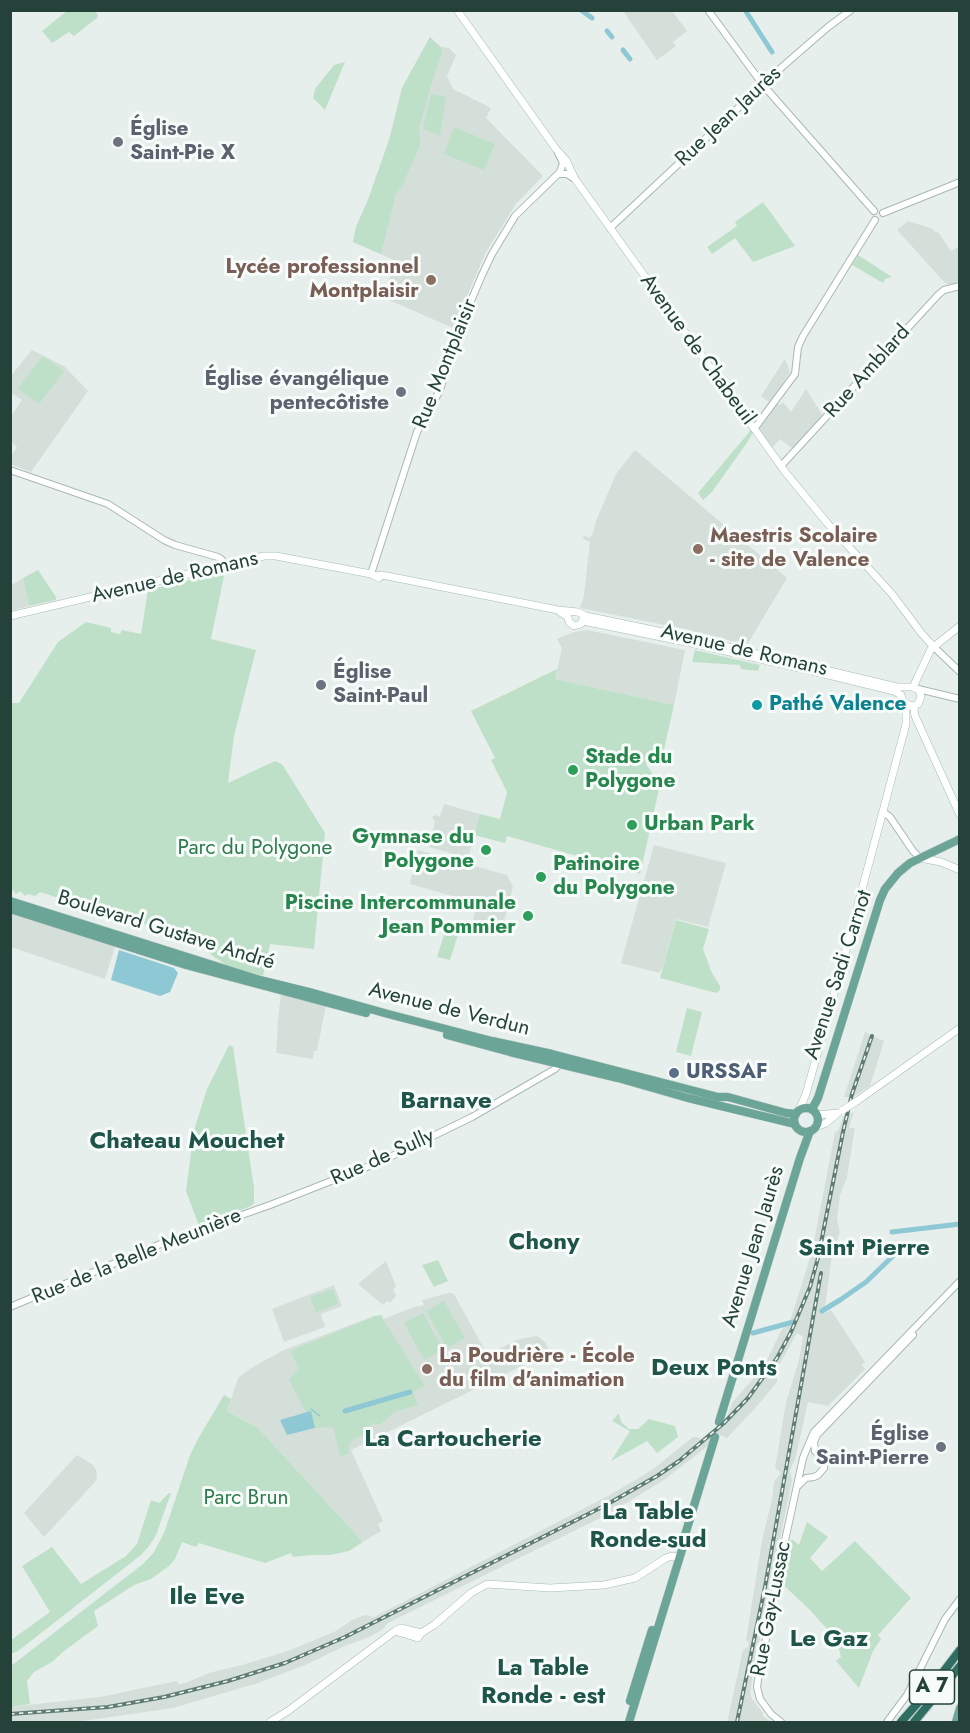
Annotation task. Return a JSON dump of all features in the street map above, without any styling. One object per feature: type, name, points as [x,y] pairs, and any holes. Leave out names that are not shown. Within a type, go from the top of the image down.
[{"type":"highway","name":"A 7","points":[[901,1722],[960,1650]]},
{"type":"highway","name":"A 7","points":[[914,1722],[960,1666]]},
{"type":"main road","name":"Avenue de Chabeuil","points":[[457,11],[570,166],[575,179],[781,466],[805,497],[892,594],[934,647]]},
{"type":"main road","name":"Avenue de Romans","points":[[10,616],[264,556],[276,556],[373,575],[387,580],[417,583],[558,610],[570,615]]},
{"type":"main road","points":[[578,612],[582,618],[579,626],[574,626],[569,621],[570,615],[578,612]]},
{"type":"main road","name":"Avenue de Romans","points":[[582,618],[845,679],[901,695]]},
{"type":"main road","name":"Avenue de Romans","points":[[582,618],[682,636],[914,687]]},
{"type":"main road","points":[[960,626],[934,647],[914,687],[901,695],[906,705],[906,724],[806,1094],[797,1112],[797,1127],[813,1129],[826,1123],[960,1028]]},
{"type":"main road","points":[[906,705],[915,705],[920,702],[921,697],[914,687]]},
{"type":"main road","points":[[915,705],[915,716],[960,814]]},
{"type":"main road","points":[[906,724],[915,716]]},
{"type":"main road","name":"Avenue Sadi Carnot","points":[[814,1112],[885,889],[898,873],[920,858],[960,839]]},
{"type":"main road","points":[[941,862],[939,854],[947,846]]},
{"type":"main road","points":[[920,858],[941,862],[960,870]]},
{"type":"main road","name":"Boulevard Gustave André","points":[[10,901],[210,965],[312,993]]},
{"type":"main road","name":"Boulevard Gustave André","points":[[10,909],[186,965],[300,995]]},
{"type":"main road","name":"Avenue de Verdun","points":[[312,993],[718,1097],[728,1097],[786,1113],[797,1112]]},
{"type":"main road","name":"Avenue de Verdun","points":[[300,995],[797,1127]]},
{"type":"main road","points":[[806,1094],[818,1121],[813,1129]]},
{"type":"main road","points":[[797,1112],[805,1108],[814,1112],[840,1112]]},
{"type":"main road","name":"Avenue Jean Jaurès","points":[[797,1127],[801,1141],[800,1158]]},
{"type":"main road","name":"Avenue Jean Jaurès","points":[[720,1418],[800,1158],[813,1129]]},
{"type":"main road","points":[[624,1722],[685,1540],[715,1437]]},
{"type":"main road","points":[[270,1722],[395,1631],[401,1628],[420,1635],[471,1593],[487,1584],[550,1588],[610,1585],[635,1578],[666,1558],[678,1557]]},
{"type":"main road","points":[[629,1722],[678,1557]]},
{"type":"main road","points":[[956,1722],[960,1708]]},
{"type":"street","points":[[708,10],[763,85],[874,211]]},
{"type":"street","name":"Rue Jean Jaurès","points":[[610,228],[763,85],[828,27],[851,10]]},
{"type":"street","points":[[557,151],[563,163],[558,174],[567,174],[575,179]]},
{"type":"street","name":"Rue Montplaisir","points":[[373,575],[417,432],[440,390],[457,334],[487,265],[515,216],[558,174]]},
{"type":"street","points":[[883,213],[960,182]]},
{"type":"street","points":[[874,211],[880,210],[883,213]]},
{"type":"street","points":[[754,429],[795,374],[798,347],[803,336],[875,220],[874,211]]},
{"type":"street","points":[[875,220],[882,219],[883,213]]},
{"type":"street","name":"Rue Amblard","points":[[781,466],[938,295],[944,290],[960,286]]},
{"type":"street","points":[[10,470],[108,504],[164,540],[215,556],[225,565]]},
{"type":"street","name":"Avenue de Chabeuil","points":[[934,647],[960,672]]},
{"type":"street","name":"Avenue de Romans","points":[[914,687],[960,699]]},
{"type":"street","points":[[883,812],[890,817],[913,852],[920,858]]},
{"type":"street","name":"Avenue de Verdun","points":[[560,1064],[577,1060]]},
{"type":"street","name":"Rue de Sully","points":[[264,1207],[346,1176],[407,1149],[472,1117],[560,1064]]},
{"type":"street","name":"Rue de la Belle Meunière","points":[[10,1307],[163,1243],[264,1207]]},
{"type":"street","points":[[808,1477],[801,1468],[814,1432],[960,1281]]},
{"type":"street","points":[[815,1451],[814,1442],[817,1435],[960,1287]]},
{"type":"street","points":[[797,1487],[808,1477],[818,1475],[826,1464],[824,1458],[815,1451],[806,1453]]},
{"type":"street","name":"Rue Gay-Lussac","points":[[781,1722],[760,1700],[757,1687],[801,1468]]},
{"type":"street","points":[[886,1722],[907,1695],[945,1619],[960,1599]]},
{"type":"shaded area","points":[[623,11],[672,11],[687,31],[673,42],[676,46],[657,60]]},
{"type":"shaded area","points":[[430,37],[441,47],[449,48],[456,55],[447,76],[453,89],[491,108],[486,118],[543,176],[516,204],[486,252],[453,328],[382,297],[396,261],[353,242],[356,227],[390,137],[402,88]]},
{"type":"shaded area","points":[[908,221],[933,229],[935,233],[938,232],[951,251],[959,247],[959,281],[951,285],[945,283],[897,230]]},
{"type":"shaded area","points":[[32,350],[64,366],[88,391],[31,472],[11,464],[11,456],[17,447],[11,442],[11,416],[22,400],[11,393],[11,376]]},
{"type":"shaded area","points":[[785,359],[790,372],[770,403],[761,396]]},
{"type":"shaded area","points":[[806,389],[823,416],[793,449],[780,439],[772,448],[759,429],[777,403],[780,405],[783,402],[791,412]]},
{"type":"shaded area","points":[[635,450],[787,578],[747,645],[685,629],[580,608],[584,595],[590,542],[582,538],[584,536],[590,538],[616,474]]},
{"type":"shaded area","points":[[23,578],[29,606],[11,611],[10,586]]},
{"type":"shaded area","points":[[587,630],[685,650],[674,705],[555,679],[562,648],[557,639],[574,632]]},
{"type":"shaded area","points":[[444,804],[480,814],[468,858],[429,847],[435,822],[432,817],[436,815],[440,817]]},
{"type":"shaded area","points":[[654,845],[726,863],[708,927],[676,919],[659,973],[621,963]]},
{"type":"shaded area","points":[[418,850],[507,875],[513,887],[501,933],[472,925],[477,903],[410,884]]},
{"type":"shaded area","points":[[11,913],[115,947],[105,979],[11,947]]},
{"type":"shaded area","points":[[281,994],[326,1005],[317,1051],[314,1051],[313,1059],[276,1053]]},
{"type":"shaded area","points":[[865,1032],[884,1041],[870,1086],[853,1097],[844,1097]]},
{"type":"shaded area","points":[[854,1112],[849,1128],[855,1128],[837,1219],[840,1232],[832,1256],[824,1313],[831,1310],[865,1362],[862,1365],[865,1369],[828,1406],[808,1402],[795,1460],[790,1470],[792,1480],[759,1643],[756,1646],[750,1693],[763,1716],[771,1722],[727,1722],[743,1650],[748,1647],[749,1643],[746,1640],[774,1482],[781,1473],[775,1468],[786,1402],[799,1360],[803,1337],[797,1333],[777,1369],[777,1382],[727,1438],[718,1434],[709,1445],[664,1480],[608,1514],[388,1623],[382,1630],[369,1637],[258,1683],[173,1708],[76,1722],[11,1722],[10,1707],[100,1697],[177,1681],[179,1684],[185,1683],[209,1673],[291,1650],[336,1631],[352,1620],[365,1615],[374,1617],[608,1496],[652,1470],[693,1437],[701,1439],[727,1417],[732,1403],[764,1366],[781,1331],[790,1321],[812,1252],[835,1132],[838,1131],[843,1117]]},
{"type":"shaded area","points":[[386,1261],[396,1286],[393,1290],[396,1296],[390,1303],[387,1301],[383,1305],[358,1284]]},
{"type":"shaded area","points":[[334,1285],[342,1306],[321,1314],[325,1327],[284,1342],[272,1309]]},
{"type":"shaded area","name":"La Cartoucherie","points":[[449,1293],[454,1294],[487,1354],[520,1339],[537,1336],[545,1342],[550,1352],[540,1359],[351,1450],[383,1521],[378,1524],[381,1531],[363,1542],[258,1428],[227,1411],[238,1378],[284,1350],[374,1316],[375,1321],[378,1321],[424,1305],[422,1300]]},
{"type":"shaded area","points":[[77,1455],[93,1465],[97,1478],[44,1537],[24,1513]]},
{"type":"green space","points":[[67,11],[95,11],[98,15],[74,36],[69,32],[52,43],[42,31]]},
{"type":"green space","points":[[430,37],[441,48],[442,54],[419,128],[420,145],[404,184],[396,193],[381,254],[353,242],[356,227],[390,137],[402,88]]},
{"type":"green space","points":[[345,62],[325,110],[313,98],[315,89],[334,65]]},
{"type":"green space","points":[[431,94],[446,97],[440,136],[423,129]]},
{"type":"green space","points":[[454,127],[495,144],[484,170],[444,154]]},
{"type":"green space","points":[[763,202],[795,246],[753,262],[735,238],[712,254],[707,247],[737,226],[735,222]]},
{"type":"green space","points":[[858,255],[892,277],[885,279],[883,283],[852,265]]},
{"type":"green space","points":[[43,356],[64,371],[39,404],[18,389]]},
{"type":"green space","points":[[751,430],[753,433],[746,444],[712,492],[703,500],[698,493]]},
{"type":"green space","points":[[38,570],[56,600],[29,606],[23,578]]},
{"type":"green space","name":"Parc du Polygone","points":[[223,573],[224,576],[211,639],[256,650],[234,736],[228,783],[275,761],[282,764],[325,833],[314,949],[270,944],[263,976],[228,966],[189,936],[100,910],[96,913],[92,908],[88,911],[84,906],[81,908],[76,903],[73,906],[68,901],[40,892],[35,896],[28,894],[25,896],[20,891],[16,894],[11,890],[11,703],[19,703],[58,642],[86,622],[111,628],[111,632],[120,634],[122,630],[141,634],[148,590]]},
{"type":"green space","points":[[695,650],[760,665],[758,671],[741,669],[740,665],[692,662]]},
{"type":"green space","name":"Stade du Polygone","points":[[557,669],[555,679],[674,705],[664,749],[646,764],[660,785],[640,874],[507,836],[505,843],[474,835],[480,814],[500,819],[507,792],[491,760],[495,758],[471,711]]},
{"type":"green space","points":[[676,920],[709,929],[703,949],[712,973],[720,986],[720,990],[716,993],[660,978]]},
{"type":"green space","points":[[447,925],[460,928],[450,960],[437,957]]},
{"type":"green space","points":[[687,1008],[702,1012],[691,1056],[676,1052]]},
{"type":"green space","points":[[229,1045],[233,1047],[254,1188],[254,1203],[199,1226],[186,1191],[194,1130],[207,1089]]},
{"type":"green space","points":[[438,1260],[448,1281],[434,1287],[422,1265]]},
{"type":"green space","points":[[333,1289],[338,1304],[316,1312],[310,1297]]},
{"type":"green space","points":[[444,1301],[465,1338],[447,1348],[426,1311]]},
{"type":"green space","points":[[423,1313],[443,1350],[424,1360],[404,1323]]},
{"type":"green space","points":[[382,1315],[425,1386],[413,1392],[418,1405],[394,1412],[380,1425],[372,1423],[365,1435],[353,1439],[348,1447],[349,1453],[340,1456],[333,1427],[315,1428],[311,1412],[306,1412],[289,1380],[299,1368],[290,1351],[374,1316]]},
{"type":"green space","name":"Parc Brun","points":[[224,1395],[231,1399],[227,1411],[258,1428],[363,1542],[349,1551],[330,1555],[293,1557],[291,1553],[265,1563],[199,1543],[196,1547],[182,1542],[175,1559],[169,1566],[151,1579],[134,1585],[94,1611],[98,1626],[52,1662],[34,1672],[27,1681],[30,1704],[11,1707],[11,1666],[143,1564],[154,1552],[164,1533],[190,1455]]},
{"type":"green space","points":[[618,1414],[621,1422],[629,1429],[638,1429],[649,1419],[675,1426],[678,1437],[657,1453],[647,1441],[611,1461],[630,1431],[612,1421]]},
{"type":"green space","points":[[171,1493],[156,1535],[141,1555],[18,1651],[11,1654],[11,1640],[50,1612],[22,1566],[52,1547],[81,1584],[126,1556],[137,1544],[151,1500],[159,1503]]},
{"type":"green space","points":[[807,1522],[828,1537],[810,1558],[822,1571],[855,1541],[911,1598],[878,1635],[881,1639],[873,1651],[859,1688],[836,1661],[841,1657],[837,1640],[780,1582],[789,1540],[799,1545]]},
{"type":"water","points":[[119,950],[174,968],[178,973],[170,992],[160,996],[111,980]]},
{"type":"water","points":[[311,1411],[315,1428],[287,1435],[280,1420]]},
{"type":"waterway","points":[[581,10],[592,18]]},
{"type":"waterway","points":[[745,10],[772,52]]},
{"type":"waterway","points":[[607,31],[612,37]]},
{"type":"waterway","points":[[623,50],[630,59]]},
{"type":"waterway","points":[[892,1232],[960,1224]]},
{"type":"waterway","points":[[822,1311],[866,1282],[894,1255]]},
{"type":"waterway","points":[[753,1333],[793,1322]]},
{"type":"waterway","points":[[345,1411],[410,1392]]},
{"type":"waterway","points":[[311,1409],[320,1416]]},
{"type":"railway","points":[[10,1714],[108,1707],[164,1697],[228,1681],[285,1663],[345,1637],[606,1505],[679,1461],[724,1423],[748,1398],[777,1358],[791,1332],[810,1287],[818,1258],[852,1094],[872,1036]]},
{"type":"railway","points":[[737,1722],[765,1587],[821,1273]]},
{"type":"place","name":"Église Saint-Pie X","points":[[118,142]]},
{"type":"place","name":"Lycée professionnel Montplaisir","points":[[431,280]]},
{"type":"place","name":"Église évangélique pentecôtiste","points":[[401,392]]},
{"type":"place","name":"Maestris Scolaire - site de Valence","points":[[698,549]]},
{"type":"place","name":"Église Saint-Paul","points":[[321,685]]},
{"type":"place","name":"Pathé Valence","points":[[757,705]]},
{"type":"place","name":"Stade du Polygone","points":[[573,770]]},
{"type":"place","name":"Urban Park","points":[[632,825]]},
{"type":"place","name":"Gymnase du Polygone","points":[[486,850]]},
{"type":"place","name":"Patinoire du Polygone","points":[[541,877]]},
{"type":"place","name":"Piscine Intercommunale Jean Pommier","points":[[528,916]]},
{"type":"place","name":"URSSAF","points":[[674,1073]]},
{"type":"place","name":"La Poudrière - École du film d'animation","points":[[427,1369]]},
{"type":"place","name":"Église Saint-Pierre","points":[[941,1447]]},
{"type":"district","name":"Barnave","points":[[446,1102]]},
{"type":"district","name":"Chateau Mouchet","points":[[187,1142]]},
{"type":"district","name":"Chony","points":[[544,1243]]},
{"type":"district","name":"Saint Pierre","points":[[864,1249]]},
{"type":"district","name":"Deux Ponts","points":[[714,1369]]},
{"type":"district","name":"La Cartoucherie","points":[[453,1440]]},
{"type":"district","name":"La Table Ronde-sud","points":[[648,1527]]},
{"type":"district","name":"Ile Eve","points":[[207,1598]]},
{"type":"district","name":"Le Gaz","points":[[829,1640]]},
{"type":"district","name":"La Table Ronde - est","points":[[543,1683]]}]
